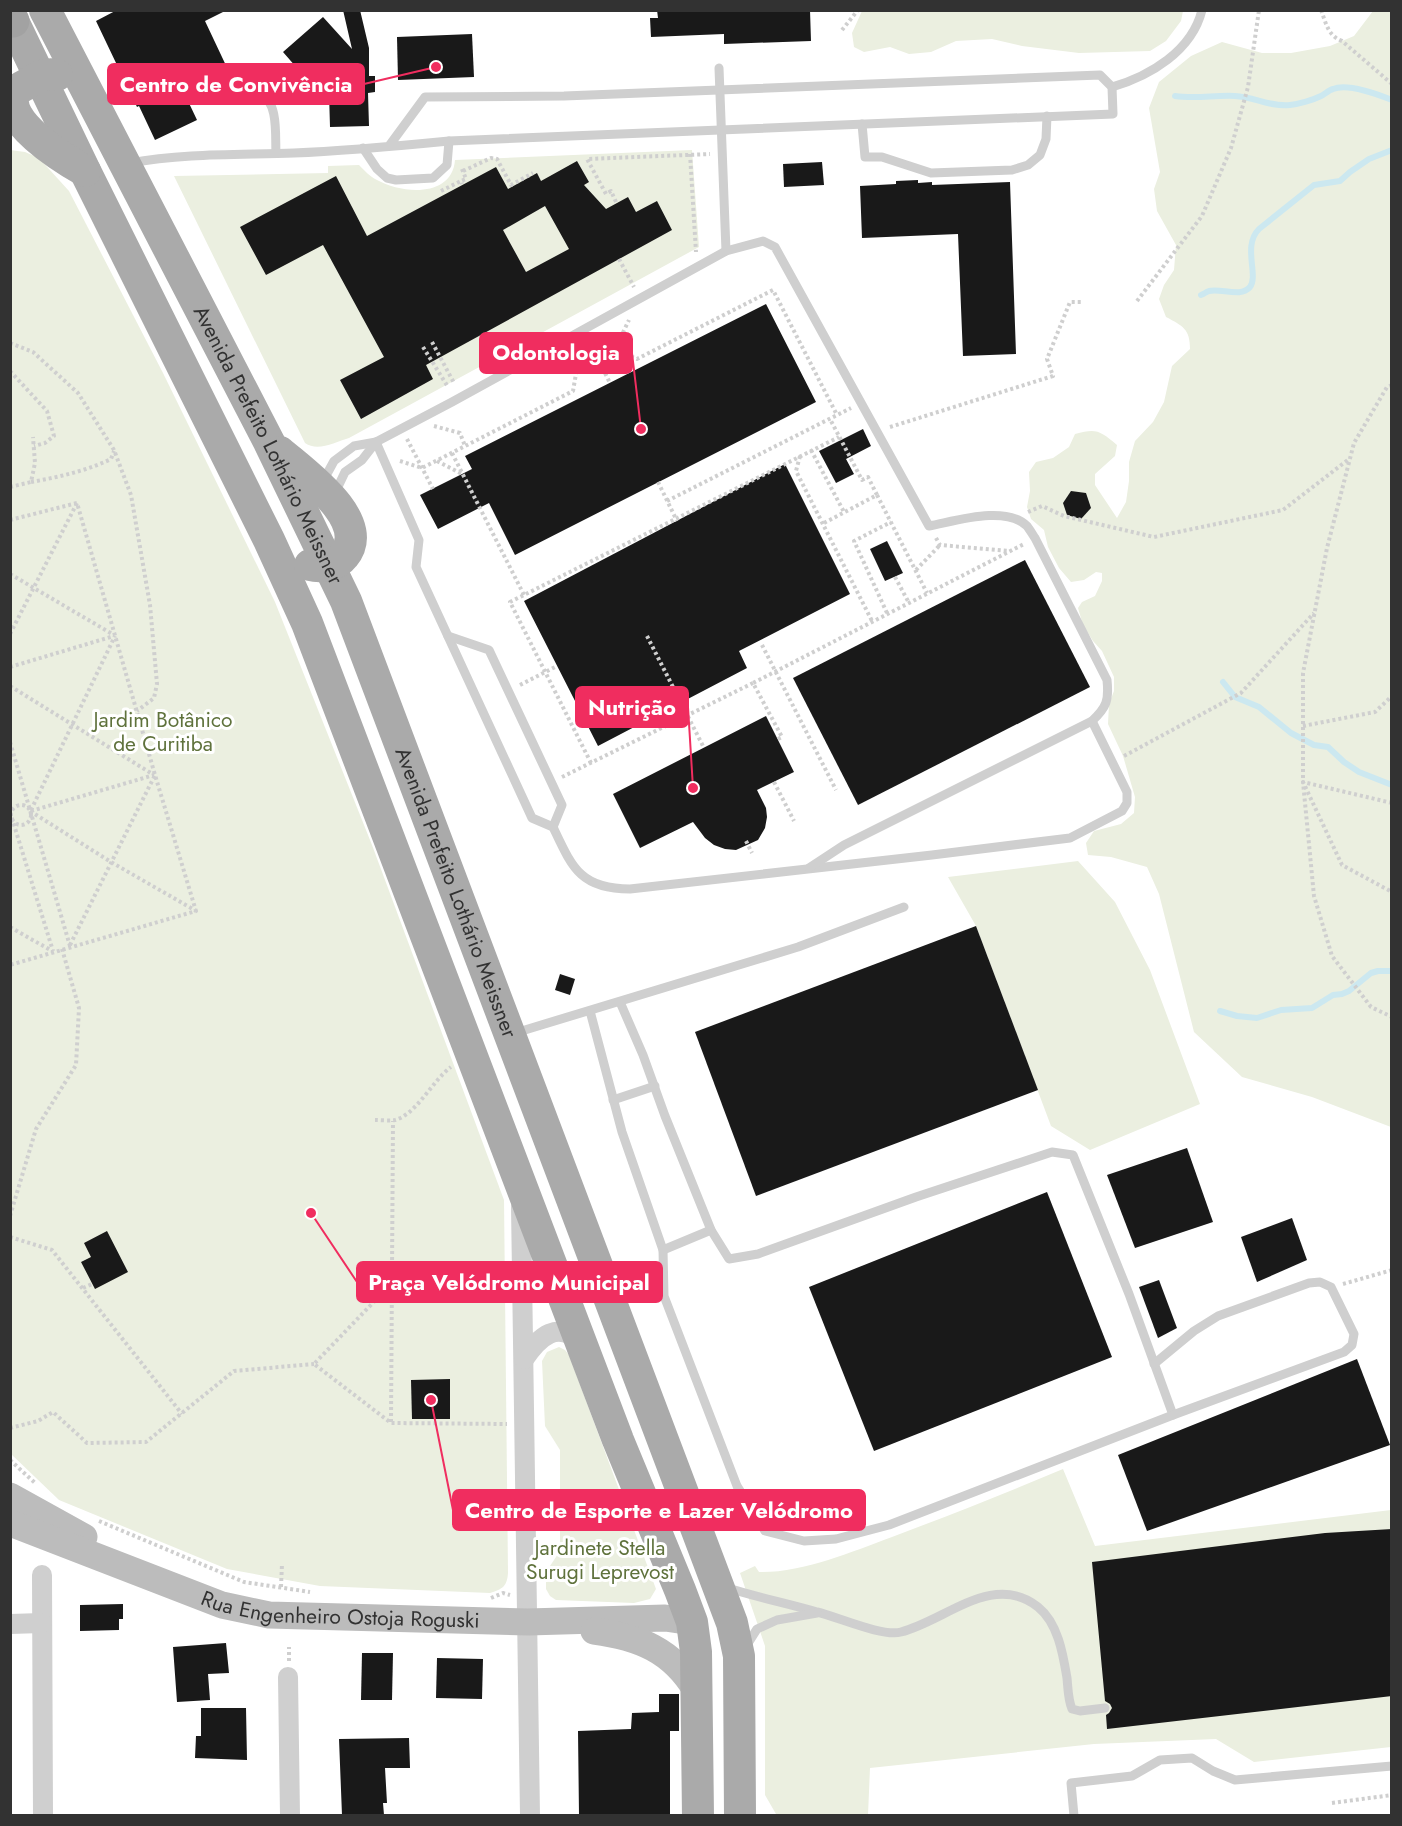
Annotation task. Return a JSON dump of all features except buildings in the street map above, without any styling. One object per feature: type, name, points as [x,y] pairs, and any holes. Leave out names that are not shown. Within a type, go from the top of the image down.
[{"type":"main road","name":"Avenida Prefeito Lothário Meissner","points":[[45,10],[269,442],[330,565],[351,614],[732,1623],[740,1656],[740,1815]]},
{"type":"main road","name":"Avenida Prefeito Lothário Meissner","points":[[11,21],[269,540],[318,647],[618,1440],[680,1590],[692,1622],[696,1652],[698,1815]]},
{"type":"main road","points":[[85,171],[42,145],[26,132],[11,114],[11,102],[14,92],[38,76],[51,74],[64,77],[93,102]]},
{"type":"main road","points":[[269,442],[326,493],[342,512],[350,527],[351,546],[342,559],[330,565],[314,566],[298,561],[269,540]]},
{"type":"main road","points":[[456,1014],[497,1000]]},
{"type":"main road","points":[[618,1440],[658,1425]]},
{"type":"main road","name":"Rua Engenheiro Ostoja Roguski","points":[[10,1496],[158,1579]]},
{"type":"main road","name":"Rua Engenheiro Ostoja Roguski","points":[[10,1523],[222,1605],[269,1615],[528,1622],[665,1618],[692,1622]]},
{"type":"main road","name":"Rua Engenheiro Ostoja Roguski","points":[[528,1622],[615,1634],[647,1644],[674,1661],[687,1675],[696,1690]]},
{"type":"main road","points":[[692,1622],[707,1627],[723,1638],[740,1656]]},
{"type":"street","points":[[521,1184],[530,1815]]},
{"type":"street","points":[[524,1359],[536,1342],[548,1334],[563,1332],[574,1336],[582,1344]]},
{"type":"street","points":[[42,1575],[43,1815]]},
{"type":"street","points":[[10,1624],[42,1623]]},
{"type":"street","points":[[288,1677],[290,1815]]},
{"type":"lane","points":[[1112,87],[1143,75],[1166,61],[1185,44],[1198,24],[1202,10]]},
{"type":"lane","points":[[719,68],[726,251]]},
{"type":"lane","points":[[125,164],[166,157],[276,153],[363,148],[389,146],[449,141],[1113,114],[1112,87],[1100,75],[564,96],[425,97],[389,146]]},
{"type":"lane","points":[[226,96],[259,95],[265,97],[274,115],[276,153]]},
{"type":"lane","points":[[862,124],[865,157],[882,157],[931,173],[1012,171],[1028,165],[1040,155],[1046,139],[1047,116]]},
{"type":"lane","points":[[363,148],[377,169],[387,178],[396,180],[433,178],[447,165],[449,141]]},
{"type":"lane","points":[[326,493],[334,461],[354,447],[376,442],[726,251],[763,242],[775,247],[929,526],[1000,514],[1016,519],[1027,526],[1107,680],[1109,695],[1103,711],[1092,721],[844,845],[809,868]]},
{"type":"lane","points":[[326,493],[345,472],[362,460],[376,442]]},
{"type":"lane","points":[[376,442],[419,540],[416,567],[532,818],[553,827],[570,863],[586,880],[608,889],[630,889],[1070,837],[1122,811],[1127,803],[1126,792],[1092,721]]},
{"type":"lane","points":[[448,636],[489,651],[562,806],[553,827]]},
{"type":"lane","points":[[510,1034],[798,947],[904,907]]},
{"type":"lane","points":[[620,1002],[711,1230],[729,1258],[758,1254],[916,1197],[1052,1152],[1073,1155],[1129,1294],[1173,1415]]},
{"type":"lane","points":[[590,1011],[622,1132],[663,1250],[664,1296],[737,1486],[765,1531],[804,1541],[836,1539],[889,1525],[1173,1415],[1344,1352],[1352,1345],[1354,1334],[1332,1287],[1320,1282],[1309,1283],[1218,1316],[1194,1331],[1154,1364]]},
{"type":"lane","points":[[613,1100],[655,1086]]},
{"type":"lane","points":[[663,1250],[711,1230]]},
{"type":"lane","points":[[718,1584],[860,1625],[899,1633],[925,1624],[967,1602],[987,1595],[1008,1595],[1026,1600],[1039,1608],[1053,1625],[1062,1650],[1072,1709],[1075,1711],[1105,1708]]},
{"type":"lane","points":[[740,1656],[757,1629],[777,1620],[819,1612]]},
{"type":"lane","points":[[1074,1815],[1071,1783],[1132,1776],[1160,1760],[1192,1758],[1213,1771],[1235,1780],[1392,1766]]},
{"type":"path","points":[[842,30],[858,10]]},
{"type":"path","points":[[1137,301],[1202,216],[1231,148],[1248,87],[1259,10]]},
{"type":"path","points":[[1321,10],[1329,32],[1392,84]]},
{"type":"path","points":[[616,202],[611,191],[606,194],[587,159],[722,153]]},
{"type":"path","points":[[690,154],[696,252]]},
{"type":"path","points":[[463,171],[491,158],[497,159],[511,185],[533,173]]},
{"type":"path","points":[[440,192],[461,181]]},
{"type":"path","points":[[619,260],[634,287]]},
{"type":"path","points":[[615,349],[637,360],[773,290],[837,415]]},
{"type":"path","points":[[394,460],[422,468],[573,391],[577,368],[615,349],[639,299]]},
{"type":"path","points":[[877,431],[1053,376],[1047,359],[1070,302],[1082,302]]},
{"type":"path","points":[[588,339],[610,382]]},
{"type":"path","points":[[432,342],[454,383]]},
{"type":"path","points":[[10,343],[33,352],[78,393],[114,450],[131,495],[150,605],[157,684],[154,698],[137,711]]},
{"type":"path","points":[[423,347],[448,387]]},
{"type":"path","points":[[10,371],[47,411],[54,436],[45,443],[34,446]]},
{"type":"path","points":[[1392,385],[1387,387],[1354,443],[1327,548],[1303,672],[1303,782],[1314,896],[1332,956],[1371,1006],[1392,1017]]},
{"type":"path","points":[[667,501],[862,402]]},
{"type":"path","points":[[830,418],[862,480],[868,477],[927,593]]},
{"type":"path","points":[[430,426],[460,432],[465,446]]},
{"type":"path","points":[[414,434],[406,438],[433,489]]},
{"type":"path","points":[[31,482],[35,463],[33,437]]},
{"type":"path","points":[[591,763],[510,602],[839,437]]},
{"type":"path","points":[[10,487],[96,466],[111,459],[114,450]]},
{"type":"path","points":[[811,450],[844,512]]},
{"type":"path","points":[[452,453],[524,595]]},
{"type":"path","points":[[800,456],[796,471],[872,621]]},
{"type":"path","points":[[1016,519],[1042,506],[1064,516],[1154,537],[1283,510],[1350,459]]},
{"type":"path","points":[[436,460],[462,474]]},
{"type":"path","points":[[658,482],[676,519]]},
{"type":"path","points":[[824,523],[877,495]]},
{"type":"path","points":[[10,520],[77,503]]},
{"type":"path","points":[[10,634],[77,503]]},
{"type":"path","points":[[77,503],[196,912]]},
{"type":"path","points":[[887,613],[854,541],[891,522]]},
{"type":"path","points":[[929,526],[940,545]]},
{"type":"path","points":[[551,783],[753,683],[1035,538]]},
{"type":"path","points":[[915,570],[940,545],[1010,551]]},
{"type":"path","points":[[10,574],[115,636]]},
{"type":"path","points":[[895,576],[909,603]]},
{"type":"path","points":[[1112,761],[1241,693],[1315,613]]},
{"type":"path","points":[[10,667],[115,636]]},
{"type":"path","points":[[11,816],[18,824],[24,824],[31,817],[30,811],[115,636]]},
{"type":"path","points":[[647,636],[704,748]]},
{"type":"path","points":[[762,645],[836,790]]},
{"type":"path","points":[[508,692],[557,666]]},
{"type":"path","points":[[753,683],[782,737],[778,739]]},
{"type":"path","points":[[10,686],[155,775]]},
{"type":"path","points":[[1303,726],[1375,712],[1392,696]]},
{"type":"path","points":[[10,742],[70,946]]},
{"type":"path","points":[[30,811],[155,775]]},
{"type":"path","points":[[70,946],[155,775]]},
{"type":"path","points":[[774,782],[795,821]]},
{"type":"path","points":[[1303,782],[1392,803]]},
{"type":"path","points":[[1303,782],[1342,865],[1392,892]]},
{"type":"path","points":[[53,951],[11,816],[14,808],[20,805],[26,806],[30,811],[111,862],[196,912]]},
{"type":"path","points":[[746,841],[752,853]]},
{"type":"path","points":[[10,965],[70,946],[196,912]]},
{"type":"path","points":[[10,927],[53,951]]},
{"type":"path","points":[[10,1216],[36,1129],[76,1065],[79,1008],[62,949]]},
{"type":"path","points":[[375,1120],[393,1121],[406,1115],[443,1073],[454,1065]]},
{"type":"path","points":[[391,1423],[393,1121]]},
{"type":"path","points":[[10,1237],[52,1250],[182,1414]]},
{"type":"path","points":[[1332,1287],[1392,1270]]},
{"type":"path","points":[[10,1428],[38,1421],[53,1412],[87,1443],[146,1442],[234,1371],[314,1364],[392,1283]]},
{"type":"path","points":[[83,1288],[92,1284]]},
{"type":"path","points":[[314,1364],[391,1423],[511,1424]]},
{"type":"path","points":[[10,1460],[42,1489]]},
{"type":"path","points":[[90,1517],[244,1582],[319,1593]]},
{"type":"path","points":[[281,1588],[282,1564]]},
{"type":"path","points":[[480,1598],[491,1598],[503,1593]]},
{"type":"path","points":[[1332,1803],[1392,1795]]},
{"type":"green space","points":[[862,10],[1183,11],[1181,21],[1166,41],[1150,51],[1079,53],[1022,46],[992,39],[956,41],[931,52],[909,54],[890,47],[864,52],[854,47],[852,33]]},
{"type":"green space","points":[[1373,11],[1391,11],[1391,1127],[1312,1097],[1242,1077],[1194,1032],[1159,894],[1147,867],[1111,857],[1088,855],[1086,843],[1094,831],[1121,824],[1134,813],[1135,797],[1123,756],[1108,724],[1114,677],[1102,651],[1083,625],[1078,608],[1082,602],[1095,596],[1102,581],[1102,573],[1096,572],[1084,580],[1071,582],[1059,568],[1048,547],[1044,530],[1031,519],[1027,507],[1030,491],[1029,472],[1036,462],[1053,458],[1069,447],[1075,434],[1093,431],[1102,434],[1117,445],[1115,456],[1095,474],[1095,485],[1117,518],[1126,502],[1129,462],[1135,441],[1153,422],[1164,402],[1172,366],[1190,349],[1187,332],[1166,317],[1159,299],[1164,285],[1174,270],[1176,245],[1157,211],[1154,189],[1160,172],[1149,108],[1159,82],[1191,56],[1222,42],[1262,53],[1291,53],[1330,46],[1354,36]]},
{"type":"green space","name":"Jardim Botânico de Curitiba","points":[[10,150],[25,152],[39,158],[69,191],[163,373],[275,602],[372,845],[504,1200],[508,1573],[505,1584],[494,1592],[320,1586],[227,1569],[59,1500],[11,1454]]},
{"type":"green space","points":[[692,150],[699,247],[349,438],[315,447],[305,443],[174,176],[328,173],[328,166],[359,165],[372,177],[387,185],[424,190],[436,187],[445,181],[452,172],[455,160]]},
{"type":"green space","points":[[1078,861],[1115,902],[1150,970],[1200,1104],[1090,1150],[1051,1126],[976,926],[948,877]]},
{"type":"green space","name":"Jardinete Stella Surugi Leprevost","points":[[559,1347],[569,1355],[656,1589],[650,1599],[634,1603],[556,1600],[546,1589],[546,1572],[560,1551],[560,1450],[545,1426],[542,1361],[547,1352]]},
{"type":"green space","points":[[1063,1469],[1095,1546],[1391,1510],[1391,1747],[1254,1762],[1216,1739],[1094,1744],[870,1768],[868,1815],[776,1814],[765,1795],[765,1646],[740,1573],[755,1566],[759,1572],[776,1571],[827,1560]]},
{"type":"waterway","points":[[1175,96],[1235,96],[1275,105],[1290,105],[1314,99],[1333,89],[1346,87],[1392,100]]},
{"type":"waterway","points":[[1201,295],[1214,290],[1241,292],[1250,287],[1253,275],[1252,244],[1259,229],[1314,185],[1340,181],[1369,159],[1392,150]]},
{"type":"waterway","points":[[1223,682],[1235,697],[1259,707],[1291,733],[1314,745],[1328,747],[1359,772],[1392,785]]},
{"type":"waterway","points":[[1220,1011],[1257,1018],[1281,1010],[1312,1008],[1333,995],[1349,991],[1371,973],[1392,971]]},
{"type":"place","name":"Centro de Convivência","points":[[436,67]]},
{"type":"place","name":"Odontologia","points":[[641,429]]},
{"type":"place","name":"Nutrição","points":[[693,788]]},
{"type":"place","name":"Praça Velódromo Municipal","points":[[311,1213]]},
{"type":"place","name":"Centro de Esporte e Lazer Velódromo","points":[[431,1400]]}]
